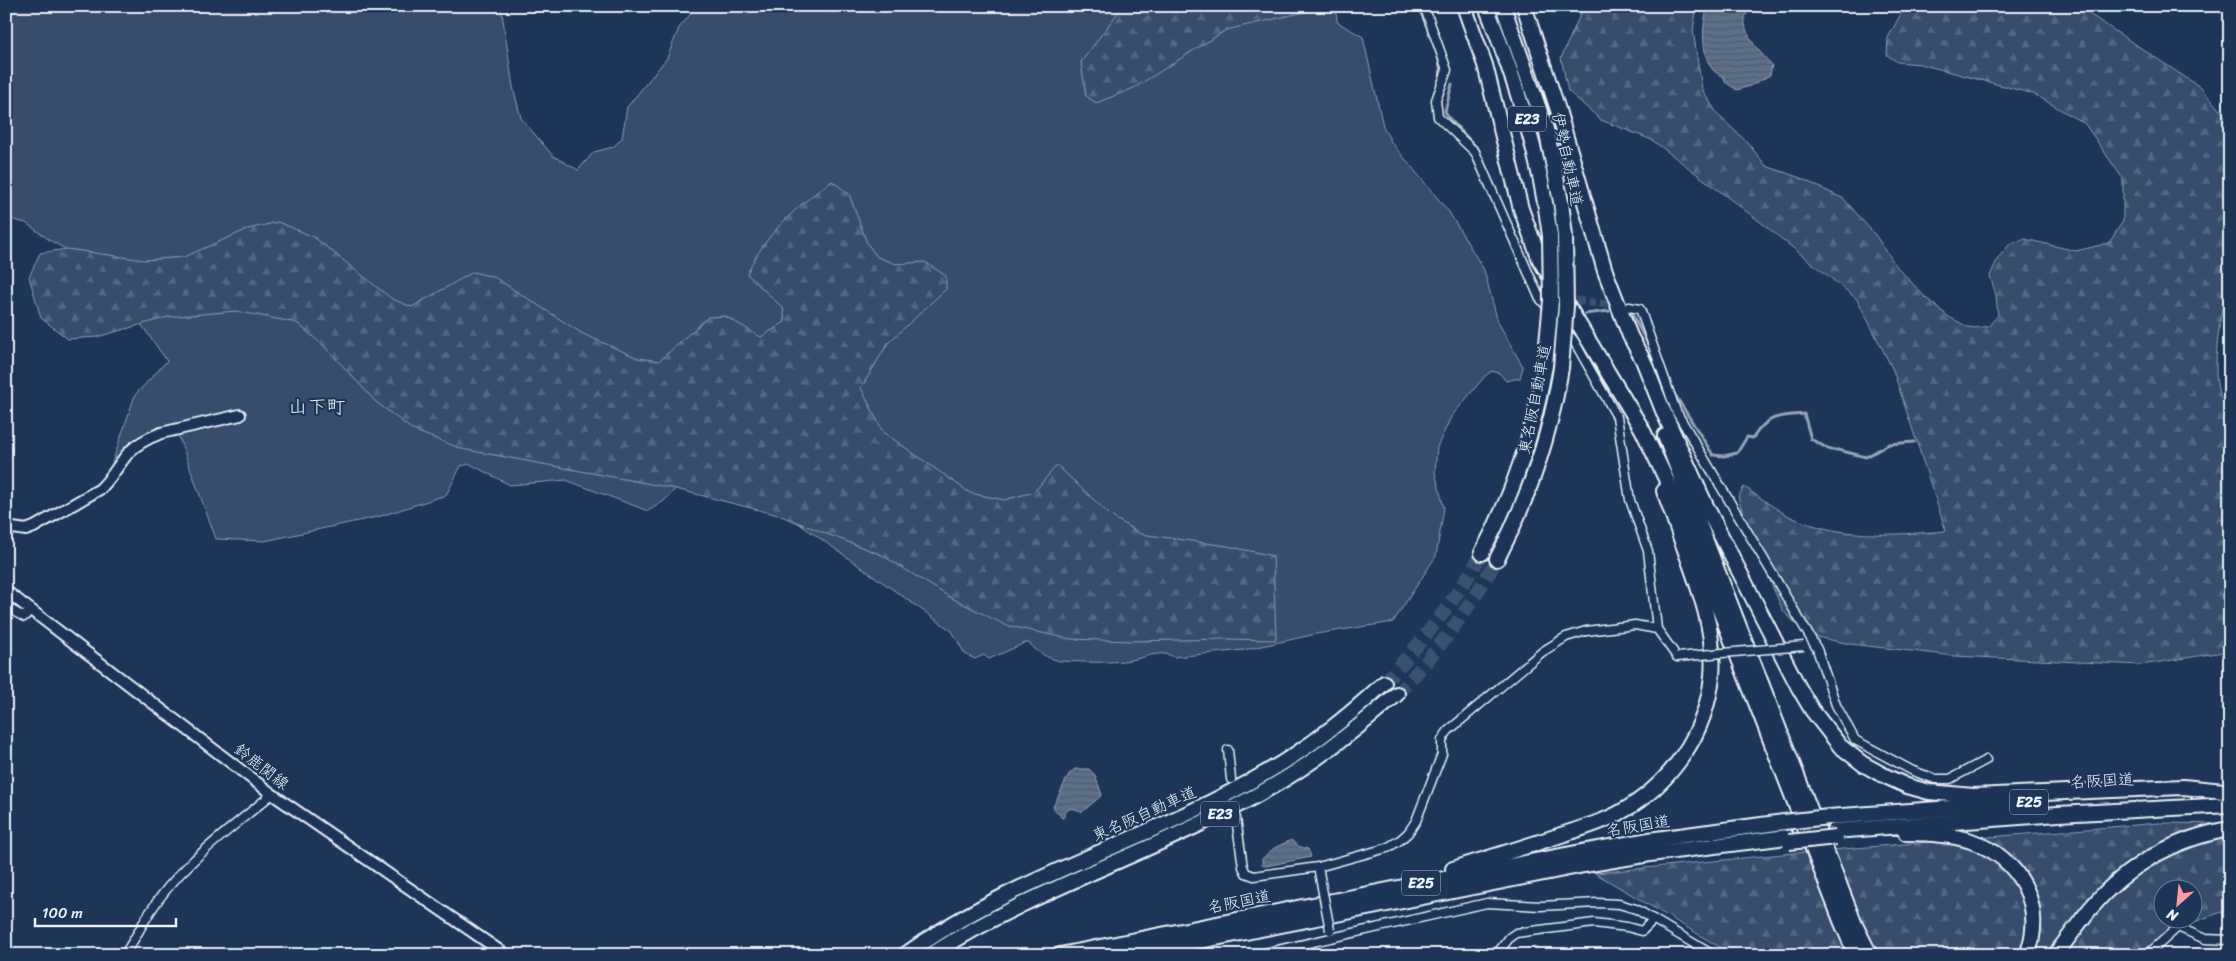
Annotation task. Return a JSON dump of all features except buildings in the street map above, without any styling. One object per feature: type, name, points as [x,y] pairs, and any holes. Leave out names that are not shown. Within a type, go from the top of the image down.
[{"type":"highway","points":[[1464,6],[1485,65],[1527,230],[1540,260],[1642,429],[1680,508],[1856,955]]},
{"type":"highway","name":"伊勢自動車道","points":[[1486,6],[1522,103],[1533,140],[1541,175],[1550,236]]},
{"type":"highway","name":"伊勢自動車道","points":[[1503,6],[1546,129],[1562,202],[1565,236]]},
{"type":"highway","points":[[1524,6],[1558,110],[1605,271],[1630,336],[1643,360],[1664,413],[1706,506],[1799,688],[1826,729],[1840,746],[1863,764],[1907,786],[1929,792],[1973,796],[2182,787],[2227,791]]},
{"type":"highway","name":"東名阪自動車道","points":[[1482,553],[1501,516],[1524,459],[1533,427],[1545,365],[1551,301],[1550,236]]},
{"type":"highway","name":"東名阪自動車道","points":[[1497,559],[1523,507],[1539,466],[1549,430],[1560,368],[1566,306],[1565,236]]},
{"type":"highway","points":[[1630,336],[1636,362],[1678,471],[1855,924],[1870,955]]},
{"type":"highway","points":[[1381,891],[1590,826],[1620,813],[1644,798],[1659,785],[1676,766],[1694,739],[1706,706],[1712,675],[1710,641],[1703,602],[1665,494],[1615,382]]},
{"type":"highway","name":"東名阪自動車道","points":[[905,955],[951,925],[1018,889],[1195,810],[1266,773],[1327,732],[1384,683]]},
{"type":"highway","name":"東名阪自動車道","points":[[931,955],[973,929],[1023,902],[1205,822],[1273,787],[1336,745],[1397,694]]},
{"type":"highway","name":"名阪国道","points":[[1060,955],[1648,840],[1829,817],[2058,800],[2227,791]]},
{"type":"highway","name":"名阪国道","points":[[1130,955],[1650,854],[1835,834],[2058,814],[2230,805]]},
{"type":"highway","points":[[2055,955],[2091,908],[2117,882],[2141,863],[2176,844],[2204,833],[2230,829]]},
{"type":"highway","points":[[1835,834],[1907,833],[1945,835],[1973,842],[1996,854],[2013,868],[2021,878],[2032,902],[2034,924],[2027,955]]},
{"type":"main road","points":[[6,527],[26,530],[34,527],[100,489],[108,482],[130,451],[151,437],[240,415]]},
{"type":"main road","name":"鈴鹿関線","points":[[6,591],[272,794],[506,955]]},
{"type":"street","points":[[1424,6],[1447,70],[1436,100],[1438,117],[1475,152],[1542,297],[1574,341],[1617,417],[1630,500],[1648,551],[1657,629],[1677,657],[1804,646]]},
{"type":"street","points":[[1629,307],[1640,309],[1676,411],[1817,649],[1836,705],[1855,740],[1913,771],[1935,779],[1950,779],[1986,760]]},
{"type":"street","points":[[6,607],[24,617],[31,610]]},
{"type":"street","points":[[1236,818],[1242,867],[1246,873],[1262,876],[1318,870],[1387,848],[1408,833],[1416,821],[1442,754],[1442,740],[1448,731],[1542,652],[1566,637],[1586,631],[1635,625],[1657,629]]},
{"type":"street","points":[[1228,750],[1231,779]]},
{"type":"street","points":[[124,955],[149,912],[176,879],[195,860],[272,794]]},
{"type":"street","points":[[1318,870],[1331,933]]},
{"type":"street","points":[[1255,955],[1331,933],[1487,903],[1540,906],[1597,903],[1619,904],[1636,909],[1713,955]]},
{"type":"street","points":[[1496,955],[1510,937],[1516,933],[1594,923],[1642,931],[1654,920]]},
{"type":"street","points":[[2147,955],[2178,927],[2205,939],[2230,940]]},
{"type":"green space","points":[[6,6],[501,6],[513,87],[521,118],[553,156],[578,170],[594,152],[613,147],[622,138],[627,107],[667,58],[679,28],[693,11],[705,6],[784,6],[795,10],[834,13],[853,6],[1091,6],[1102,11],[1118,6],[1336,6],[1337,22],[1363,37],[1383,126],[1391,142],[1449,212],[1484,270],[1498,322],[1523,367],[1520,378],[1506,381],[1499,373],[1492,371],[1485,376],[1451,417],[1437,447],[1435,472],[1444,508],[1436,556],[1393,622],[1316,634],[1244,650],[1174,657],[1160,654],[1127,661],[1088,662],[1055,660],[1039,652],[1029,643],[1025,643],[989,659],[984,655],[975,659],[965,654],[952,631],[781,511],[678,486],[664,501],[648,511],[566,480],[510,485],[470,464],[461,466],[446,495],[381,516],[265,541],[216,539],[178,435],[159,439],[110,469],[135,395],[167,361],[107,276],[95,265],[51,241],[26,223],[6,218]]},
{"type":"green space","points":[[1123,6],[1331,6],[1226,30],[1134,88],[1096,103],[1086,96],[1081,62]]},
{"type":"green space","points":[[1584,6],[1697,6],[1693,30],[1702,89],[1718,115],[1748,143],[1766,166],[1798,177],[1844,199],[1876,236],[1897,267],[1926,298],[1949,317],[1968,327],[1975,328],[1989,326],[1998,315],[1996,295],[1990,276],[1998,258],[2010,244],[2025,239],[2076,251],[2109,243],[2123,221],[2123,179],[2085,124],[2034,94],[1920,64],[1897,62],[1887,55],[1888,38],[1905,6],[2077,6],[2200,87],[2230,122],[2230,278],[2221,317],[2216,378],[2219,392],[2230,414],[2230,598],[2225,601],[2230,604],[2230,651],[2141,665],[1955,656],[1850,644],[1807,635],[1783,611],[1749,533],[1738,497],[1744,487],[1793,518],[1830,529],[1868,534],[1946,531],[1893,370],[1857,299],[1759,221],[1652,140],[1601,120],[1568,91],[1561,58]]},
{"type":"green space","points":[[832,181],[849,194],[867,243],[877,257],[896,264],[925,262],[946,276],[946,289],[888,343],[861,388],[883,432],[970,493],[1004,500],[1034,492],[1057,465],[1111,516],[1141,534],[1227,546],[1273,556],[1276,640],[1132,641],[1070,639],[1005,625],[948,596],[882,555],[778,515],[672,488],[462,449],[413,430],[376,402],[325,347],[297,323],[236,311],[168,317],[97,337],[68,339],[41,318],[29,277],[40,253],[67,249],[144,260],[184,257],[248,229],[278,222],[314,237],[392,299],[412,307],[473,272],[494,277],[583,334],[638,358],[659,361],[708,317],[725,316],[761,337],[785,322],[783,308],[747,274],[772,234],[807,200]]},
{"type":"green space","points":[[2159,823],[2230,824],[2230,909],[2204,918],[2204,878],[2154,878],[2154,928],[2178,928],[2172,930],[2150,955],[1733,955],[1595,873],[1783,854]]},
{"type":"shaded area","points":[[1708,6],[1753,6],[1747,13],[1745,20],[1746,28],[1754,45],[1772,65],[1770,75],[1750,86],[1737,90],[1725,82],[1724,77],[1714,71],[1709,65],[1704,48],[1704,21]]},
{"type":"shaded area","points":[[1075,769],[1089,769],[1095,775],[1102,795],[1082,812],[1072,808],[1067,810],[1062,818],[1053,807],[1069,774]]},
{"type":"shaded area","points":[[1291,840],[1298,846],[1308,849],[1311,857],[1266,866],[1262,865],[1262,859],[1274,848]]},
{"type":"waterway","points":[[1418,6],[1437,52],[1440,78]]},
{"type":"waterway","points":[[1452,84],[1445,111],[1448,117],[1479,150],[1483,163]]},
{"type":"waterway","points":[[1525,258],[1546,299]]},
{"type":"waterway","points":[[1626,308],[1632,314],[1652,352]]},
{"type":"waterway","points":[[1585,314],[1609,311]]},
{"type":"waterway","points":[[1672,390],[1713,455],[1724,456],[1737,453],[1747,437],[1753,438],[1763,425],[1774,418],[1787,415],[1804,414],[1811,439],[1830,450],[1838,450],[1866,457],[1889,444],[1914,442]]},
{"type":"tunnel","points":[[1564,299],[1620,306]]},
{"type":"tunnel","points":[[1384,683],[1437,621],[1461,588],[1482,553]]},
{"type":"tunnel","points":[[1397,694],[1452,630],[1497,559]]},
{"type":"district","name":"山下町","points":[[317,406]]}]
